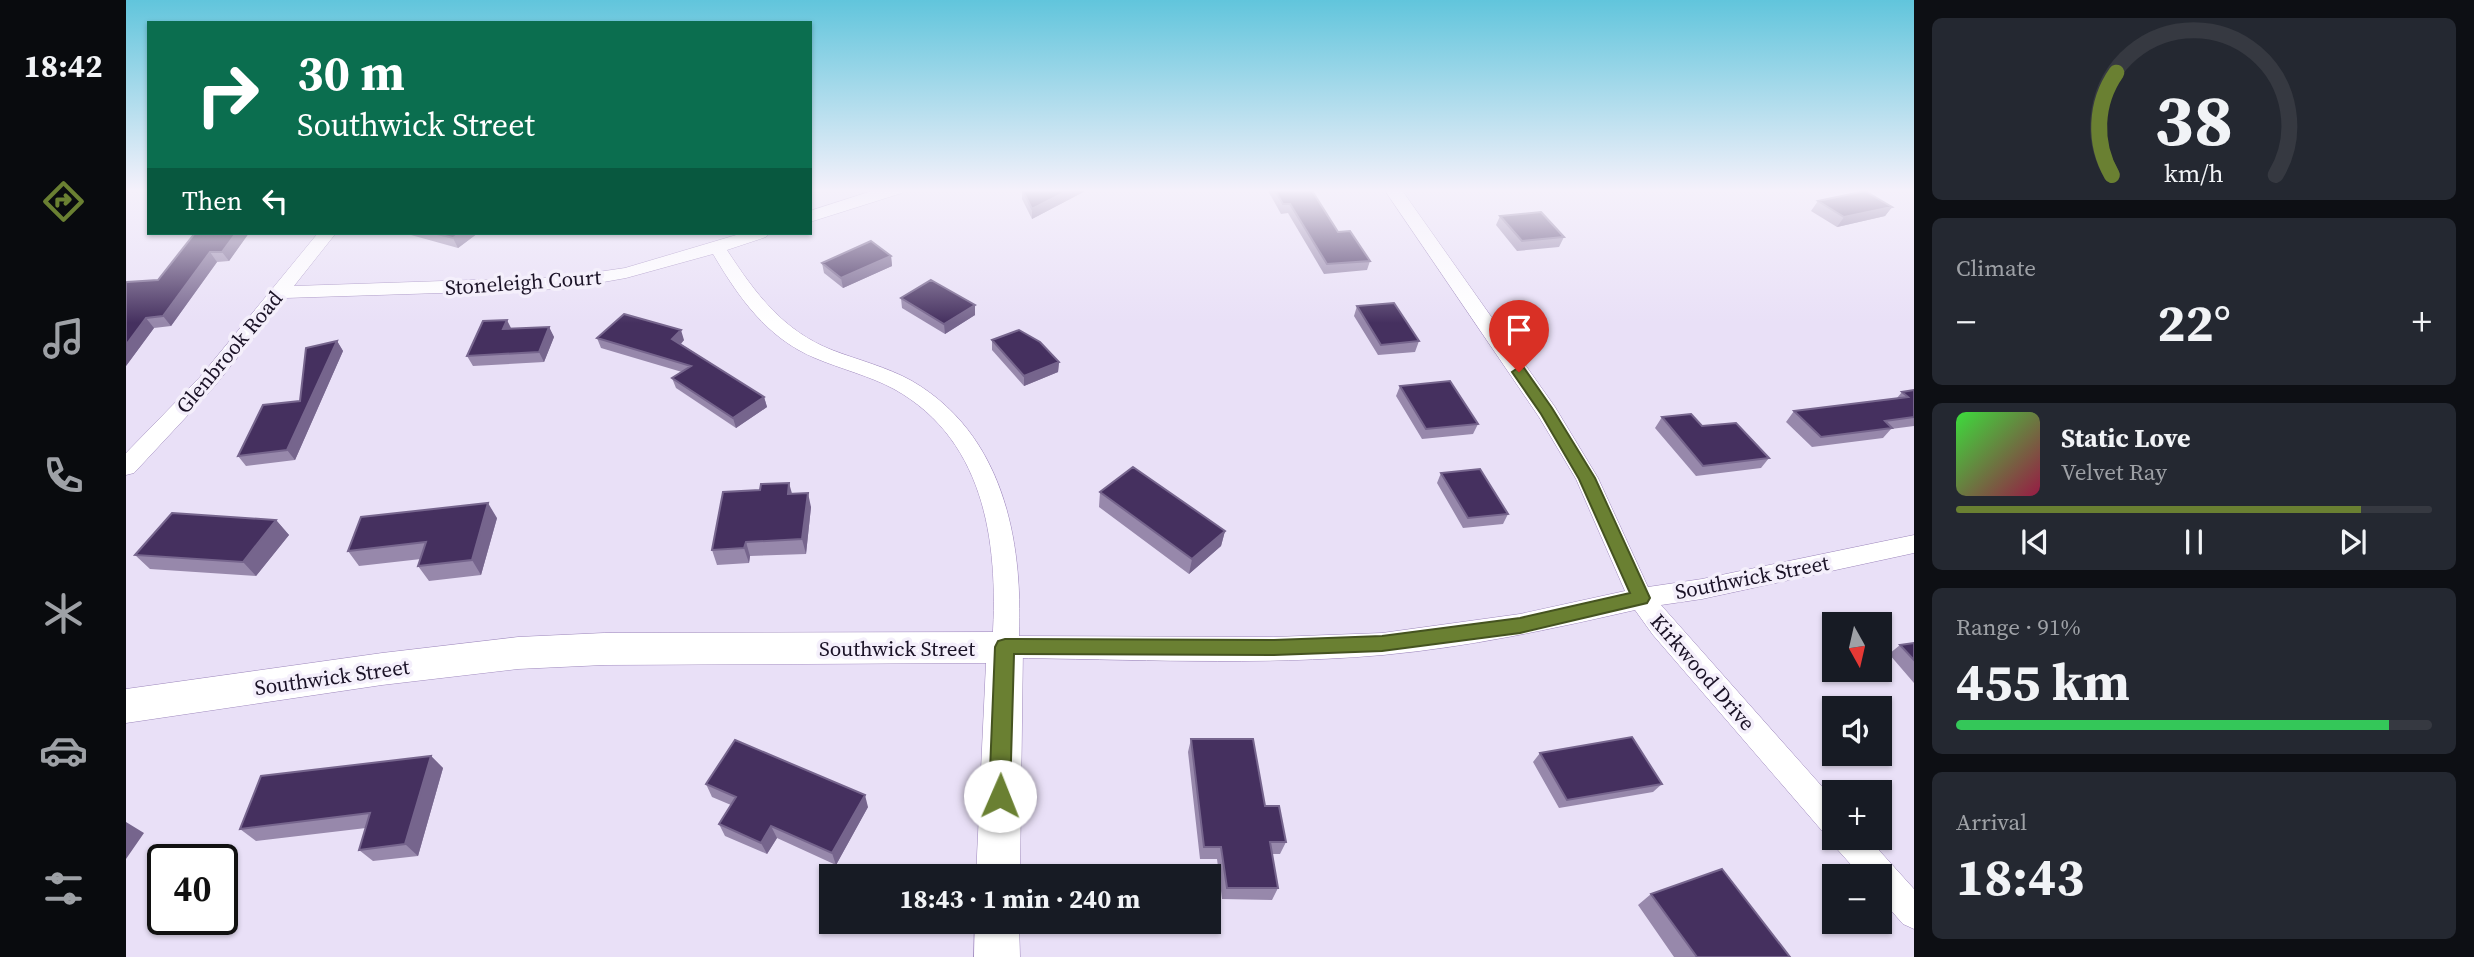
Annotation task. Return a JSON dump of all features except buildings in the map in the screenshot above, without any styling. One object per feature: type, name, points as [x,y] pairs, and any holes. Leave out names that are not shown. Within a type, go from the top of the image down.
[{"type":"street","name":"Kirkwood Drive","points":[[1422,234],[1547,412],[1587,478],[1641,598],[1662,627],[1822,808]]},
{"type":"street","name":"Glenbrook Road","points":[[126,467],[207,383],[325,235]]},
{"type":"street","name":"Stoneleigh Court","points":[[281,292],[564,283],[626,273],[754,235]]},
{"type":"street","points":[[717,247],[746,294],[779,329],[814,349],[904,386],[931,405],[963,442],[991,493],[1000,520],[1006,553],[1007,612],[998,864]]},
{"type":"street","name":"Southwick Street","points":[[126,706],[382,669],[518,653],[604,649],[1274,648],[1382,644],[1520,625],[1914,544]]},
{"type":"street","points":[[1859,850],[1914,913]]},
{"type":"street","points":[[997,934],[997,957]]},
{"type":"route","points":[[1000,796],[1005,647],[1274,648],[1382,644],[1520,625],[1641,598],[1587,478],[1519,372]]}]
